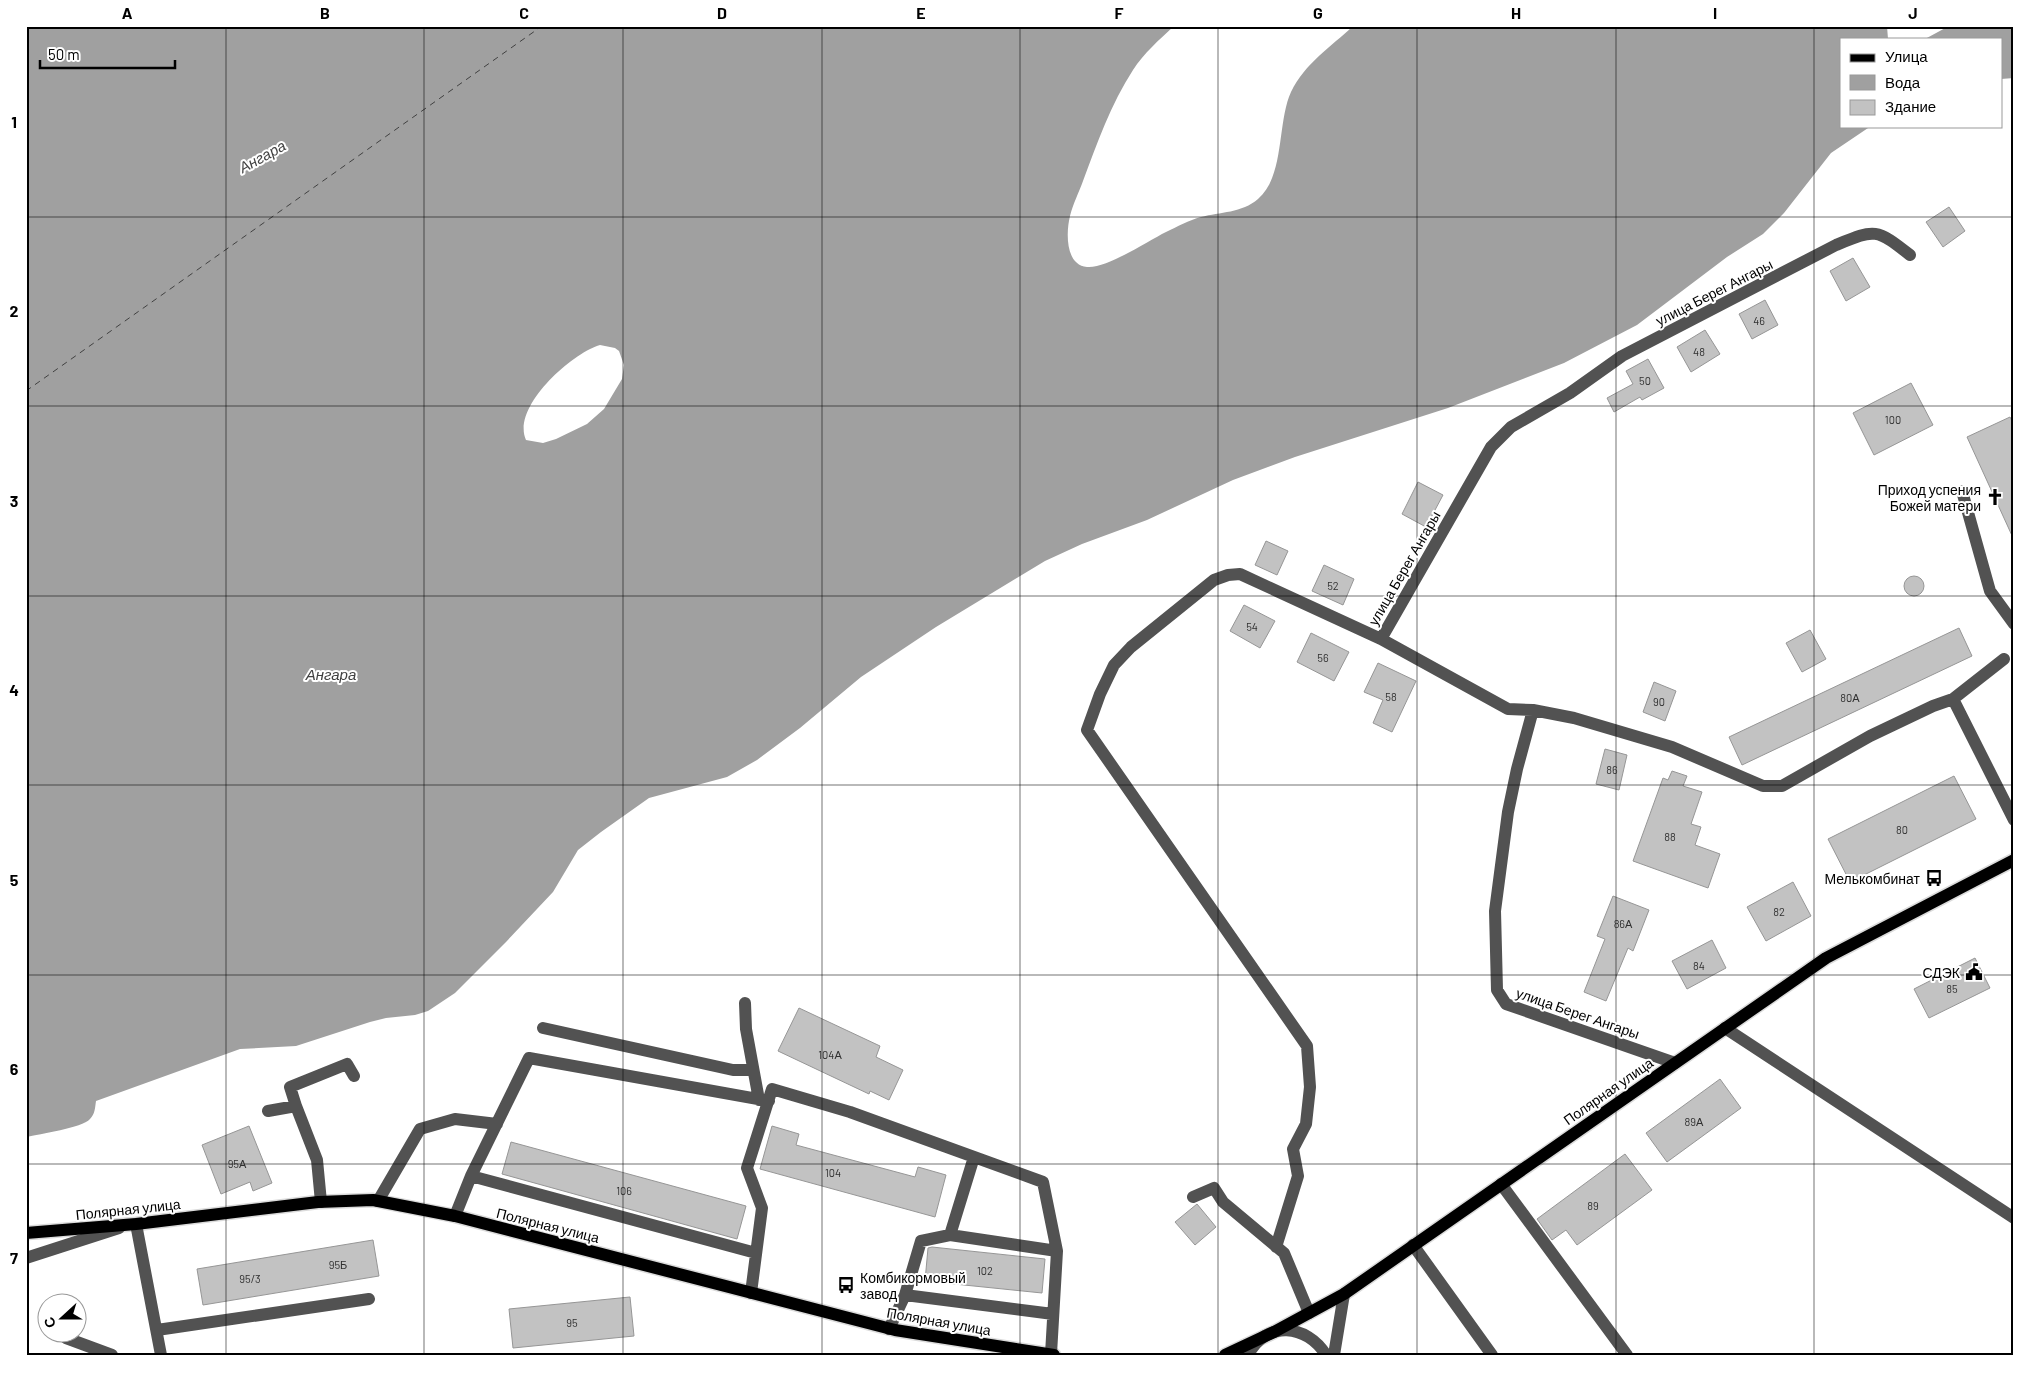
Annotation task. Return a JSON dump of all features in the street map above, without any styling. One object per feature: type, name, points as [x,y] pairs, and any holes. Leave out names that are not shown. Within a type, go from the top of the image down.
[{"type":"main road","name":"Полярная улица","points":[[1225,1355],[1274,1332],[1344,1294],[1826,958],[2014,860]]},
{"type":"main road","name":"Полярная улица","points":[[26,1233],[131,1225],[321,1202],[378,1201],[455,1216],[889,1329],[1053,1354]]},
{"type":"street","name":"улица Берег Ангары","points":[[1675,1063],[1506,1004],[1497,990],[1495,911],[1508,812],[1533,710],[1508,709],[1380,639],[1491,447],[1511,427],[1570,393],[1622,356],[1836,245],[1862,234],[1880,233],[1910,255]]},
{"type":"street","points":[[1962,491],[1990,591],[2014,624]]},
{"type":"street","points":[[1276,1247],[1298,1176],[1293,1149],[1306,1124],[1310,1087],[1307,1046],[1087,730],[1100,694],[1114,666],[1125,653],[1214,580],[1228,575],[1240,574],[1380,639]]},
{"type":"street","points":[[1533,710],[1574,718],[1672,747],[1763,786],[1782,786],[1894,724],[1953,699],[2004,659]]},
{"type":"street","points":[[1953,699],[2014,820]]},
{"type":"street","points":[[745,1003],[746,1029],[753,1070],[764,1101]]},
{"type":"street","points":[[544,1028],[734,1070],[753,1070]]},
{"type":"street","points":[[1725,1028],[2014,1218]]},
{"type":"street","points":[[455,1216],[471,1176],[529,1058],[764,1101]]},
{"type":"street","points":[[321,1202],[317,1160],[290,1087],[348,1064],[354,1076]]},
{"type":"street","points":[[751,1293],[762,1208],[747,1168],[764,1101],[772,1089],[850,1112],[1043,1182],[1057,1251],[1053,1314],[1053,1354]]},
{"type":"street","points":[[268,1111],[296,1106]]},
{"type":"street","points":[[378,1201],[420,1129],[455,1118],[497,1124]]},
{"type":"street","points":[[950,1235],[974,1157]]},
{"type":"street","points":[[471,1176],[756,1253]]},
{"type":"street","points":[[1501,1184],[1627,1355]]},
{"type":"street","points":[[1193,1198],[1214,1188],[1223,1202],[1284,1253],[1309,1313]]},
{"type":"street","points":[[26,1258],[131,1225],[157,1330],[161,1355]]},
{"type":"street","points":[[889,1329],[905,1295],[921,1241],[950,1235],[1057,1251]]},
{"type":"street","points":[[1413,1246],[1492,1355]]},
{"type":"street","points":[[1334,1355],[1344,1294]]},
{"type":"street","points":[[905,1295],[1053,1314]]},
{"type":"street","points":[[157,1330],[369,1299]]},
{"type":"street","points":[[1248,1355],[1257,1342],[1274,1332],[1282,1330],[1296,1331],[1309,1336],[1320,1345],[1326,1355]]},
{"type":"street","points":[[82,1344],[112,1355]]},
{"type":"water","name":"Ангара","points":[[26,26],[1174,26],[1142,58],[1125,83],[1105,124],[1073,207],[1068,230],[1069,247],[1074,260],[1080,265],[1087,267],[1105,264],[1192,220],[1238,210],[1258,199],[1267,189],[1273,177],[1291,92],[1311,64],[1353,26],[1887,26],[1888,38],[1840,38],[1840,128],[1868,128],[1831,153],[1784,213],[1763,234],[1727,257],[1637,325],[1564,363],[1448,408],[1295,457],[1233,480],[1147,520],[1082,544],[1045,561],[936,627],[861,677],[800,728],[757,760],[727,777],[649,798],[601,832],[578,850],[553,892],[506,942],[455,993],[428,1011],[415,1015],[370,1022],[296,1046],[240,1049],[96,1101],[90,1119],[79,1125],[26,1137]],"holes":[[[600,345],[615,348],[619,351],[624,365],[622,379],[604,409],[587,424],[556,439],[543,443],[526,440],[524,427],[527,412],[535,398],[560,370],[588,350]]]},
{"type":"water","points":[[1949,26],[2014,26],[2014,78],[2002,79],[2002,38],[1927,38]]},
{"type":"building","points":[[1949,207],[1965,231],[1943,247],[1926,222]]},
{"type":"building","points":[[1853,258],[1870,287],[1846,301],[1830,271]]},
{"type":"building","points":[[1765,300],[1778,325],[1752,339],[1739,314]]},
{"type":"building","points":[[1705,330],[1720,354],[1691,372],[1677,347]]},
{"type":"building","points":[[1648,359],[1664,388],[1642,400],[1640,397],[1614,412],[1607,398],[1633,384],[1626,371]]},
{"type":"building","points":[[1911,383],[1933,425],[1874,455],[1853,413]]},
{"type":"building","points":[[2010,417],[2014,425],[2014,540],[1967,437]]},
{"type":"building","points":[[1418,482],[1443,495],[1426,527],[1402,514]]},
{"type":"building","points":[[1266,541],[1288,551],[1277,575],[1255,565]]},
{"type":"building","points":[[1324,565],[1354,579],[1343,605],[1312,591]]},
{"type":"building","points":[[1914,576],[1921,579],[1924,586],[1921,593],[1914,596],[1907,593],[1904,586],[1907,579]]},
{"type":"building","points":[[1244,605],[1275,621],[1260,648],[1230,631]]},
{"type":"building","points":[[1959,628],[1972,656],[1742,765],[1729,737]]},
{"type":"building","points":[[1810,630],[1826,659],[1802,672],[1786,643]]},
{"type":"building","points":[[1311,633],[1349,652],[1334,681],[1297,662]]},
{"type":"building","points":[[1378,663],[1416,681],[1392,732],[1373,723],[1383,700],[1364,692]]},
{"type":"building","points":[[1654,682],[1676,691],[1665,721],[1643,712]]},
{"type":"building","points":[[1605,749],[1627,755],[1619,790],[1596,784]]},
{"type":"building","points":[[1672,771],[1687,776],[1683,786],[1702,792],[1691,824],[1701,827],[1695,845],[1720,854],[1708,888],[1633,861],[1663,778],[1668,780]]},
{"type":"building","points":[[1954,776],[1976,819],[1850,882],[1828,839]]},
{"type":"building","points":[[1793,882],[1811,916],[1766,941],[1747,907]]},
{"type":"building","points":[[1613,896],[1649,910],[1633,951],[1628,948],[1606,1001],[1584,992],[1605,939],[1597,936]]},
{"type":"building","points":[[1712,940],[1726,968],[1687,989],[1672,961]]},
{"type":"building","points":[[1975,958],[1990,988],[1929,1018],[1914,989]]},
{"type":"building","points":[[799,1008],[880,1046],[876,1057],[903,1070],[889,1100],[870,1091],[869,1094],[778,1051]]},
{"type":"building","points":[[1720,1079],[1741,1108],[1667,1162],[1646,1133]]},
{"type":"building","points":[[249,1126],[272,1183],[253,1191],[250,1182],[221,1194],[202,1145]]},
{"type":"building","points":[[772,1126],[799,1134],[796,1145],[915,1177],[918,1167],[946,1175],[935,1217],[760,1169]]},
{"type":"building","points":[[511,1142],[746,1206],[737,1239],[502,1174]]},
{"type":"building","points":[[1625,1154],[1652,1190],[1577,1245],[1566,1230],[1552,1240],[1537,1219]]},
{"type":"building","points":[[1197,1204],[1216,1227],[1195,1245],[1175,1222]]},
{"type":"building","points":[[373,1240],[379,1276],[203,1305],[197,1269]]},
{"type":"building","points":[[928,1248],[1045,1259],[1042,1293],[925,1281]]},
{"type":"building","points":[[630,1297],[634,1336],[513,1348],[509,1309]]},
{"type":"ferry route","points":[[26,391],[542,26]]},
{"type":"place","name":"Приход успения Божей матери","points":[[1995,497]]},
{"type":"place","name":"Мелькомбинат","points":[[1934,878]]},
{"type":"place","name":"СДЭК","points":[[1974,972]]},
{"type":"place","name":"Комбикормовый завод","points":[[846,1285]]}]
